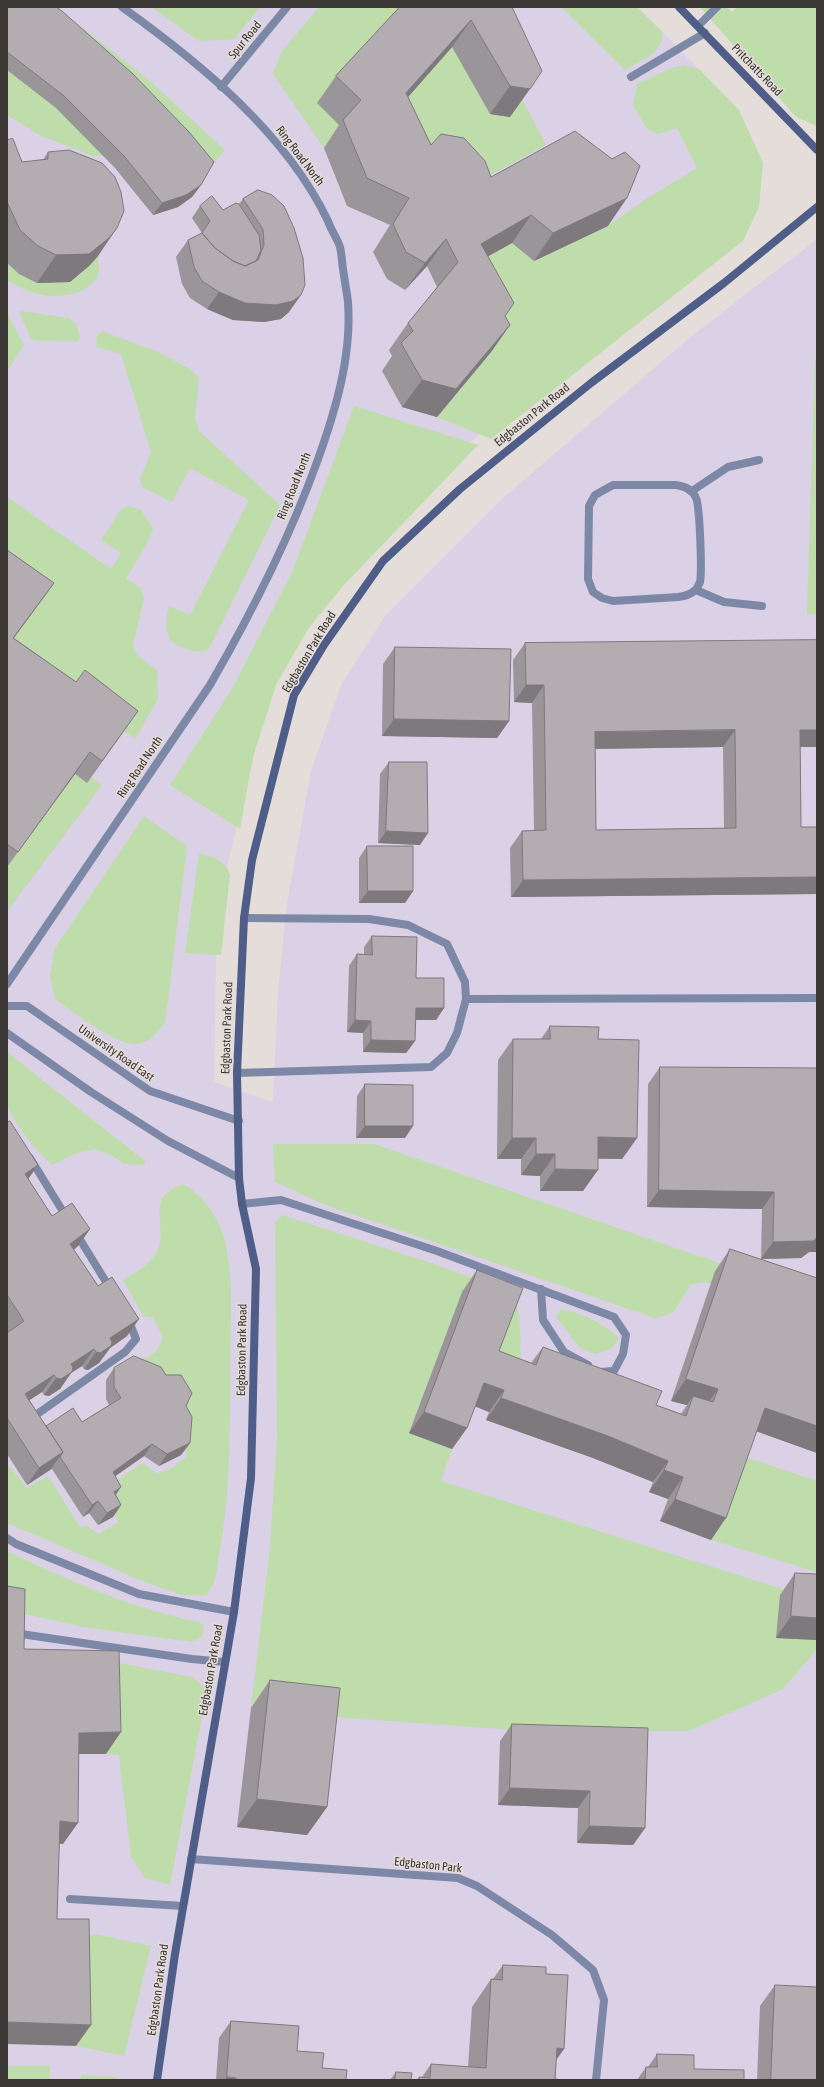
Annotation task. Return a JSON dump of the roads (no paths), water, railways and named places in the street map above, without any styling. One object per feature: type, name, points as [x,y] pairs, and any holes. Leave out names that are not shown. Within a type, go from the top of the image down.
[{"type":"street","name":"Pritchatts Road","points":[[680,7],[817,150]]},
{"type":"street","name":"Edgbaston Park Road","points":[[157,2080],[183,1906],[234,1612],[251,1478],[256,1269],[242,1204],[237,1073],[244,918],[252,860],[294,695],[324,645],[383,561],[460,489],[591,383],[724,283],[817,206]]},
{"type":"lane","name":"Ring Road North","points":[[7,984],[210,685],[228,653],[272,569],[304,500],[337,403],[343,371],[348,303],[340,247],[317,198],[276,141],[222,87],[165,38],[122,7]]},
{"type":"lane","name":"Spur Road","points":[[222,87],[287,7]]},
{"type":"lane","points":[[698,26],[717,7]]},
{"type":"lane","points":[[631,78],[705,33]]},
{"type":"lane","points":[[692,491],[728,467],[759,460]]},
{"type":"lane","points":[[613,485],[685,486],[692,491],[696,497],[698,519],[700,582],[696,590],[688,596],[613,601],[602,598],[593,592],[588,579],[587,514],[589,506],[595,495],[613,485]]},
{"type":"lane","points":[[696,590],[724,602],[762,606]]},
{"type":"lane","points":[[237,1073],[431,1067],[447,1053],[457,1033],[466,999],[465,982],[447,944],[408,925],[369,919],[244,918]]},
{"type":"lane","points":[[466,999],[817,998]]},
{"type":"lane","name":"University Road East","points":[[7,1006],[27,1006],[150,1091],[239,1121]]},
{"type":"lane","points":[[7,1033],[91,1092],[168,1141],[240,1178]]},
{"type":"lane","points":[[28,1154],[114,1295]]},
{"type":"lane","points":[[242,1204],[281,1200],[437,1251],[541,1289],[614,1317],[626,1335],[623,1354],[614,1371],[600,1372],[564,1352],[543,1320],[541,1289]]},
{"type":"lane","points":[[33,1418],[125,1352],[136,1339],[126,1315]]},
{"type":"lane","points":[[7,1538],[16,1544],[139,1594],[234,1612]]},
{"type":"lane","points":[[9,1633],[192,1659],[225,1662]]},
{"type":"lane","name":"Edgbaston Park","points":[[191,1859],[458,1878],[477,1886],[552,1935],[593,1970],[604,2000],[596,2080]]},
{"type":"lane","points":[[70,1899],[183,1906]]}]
